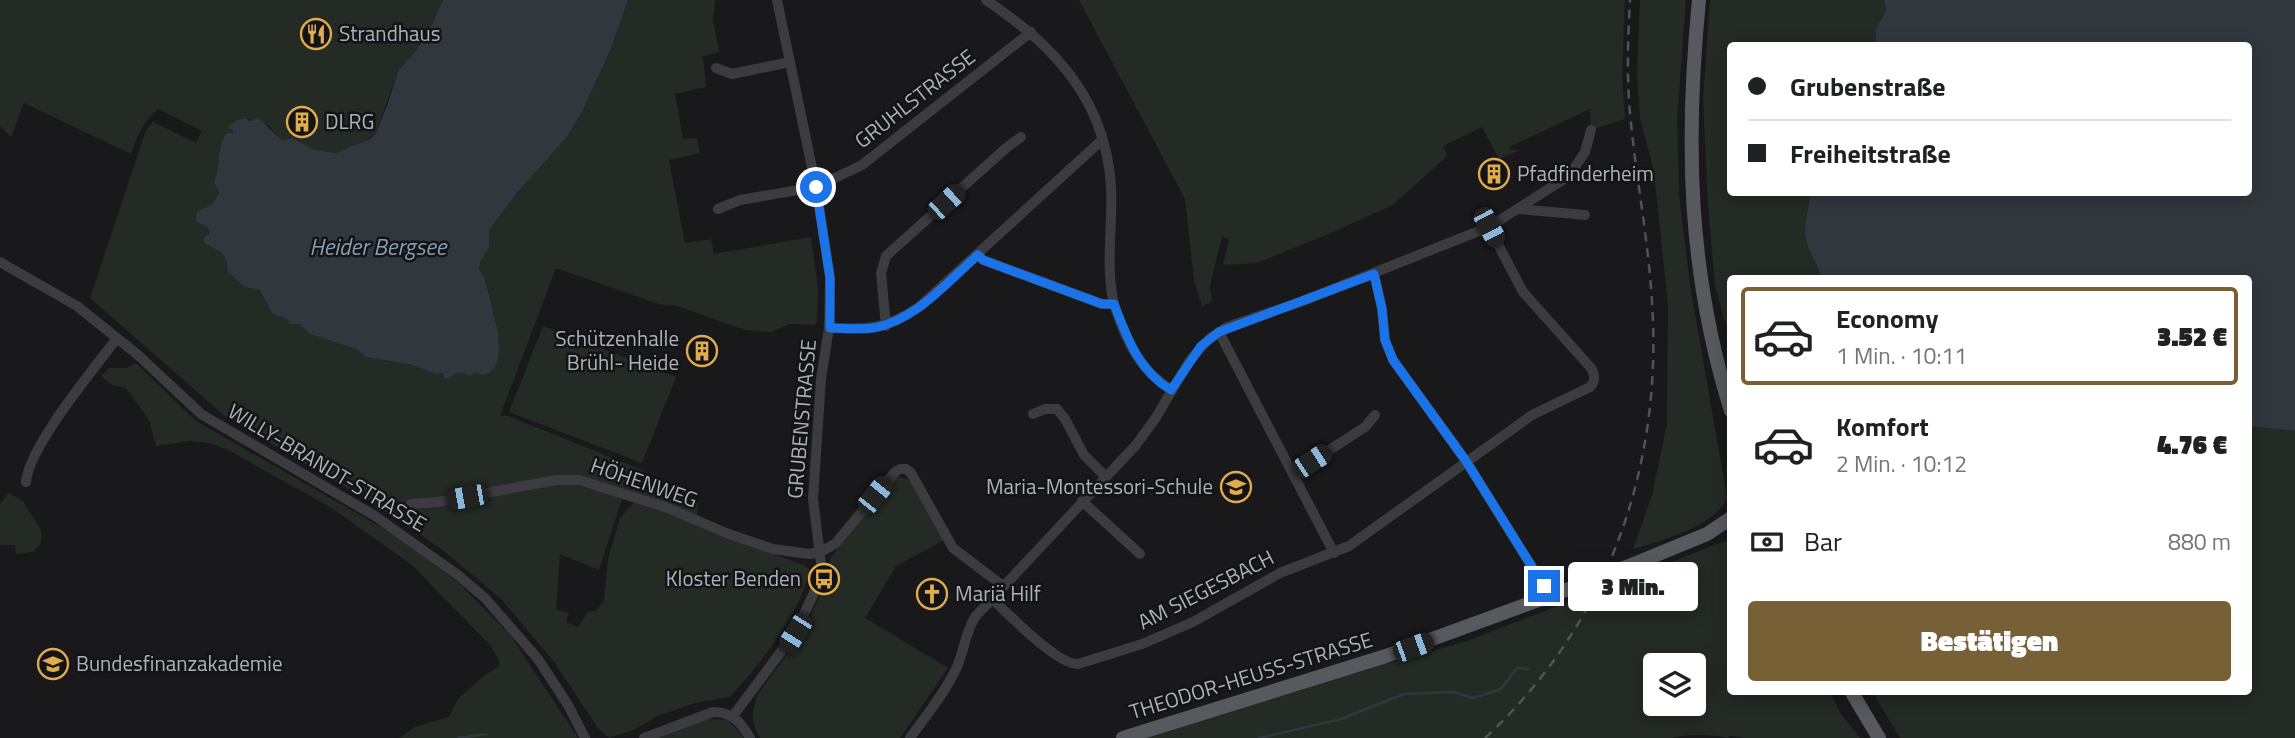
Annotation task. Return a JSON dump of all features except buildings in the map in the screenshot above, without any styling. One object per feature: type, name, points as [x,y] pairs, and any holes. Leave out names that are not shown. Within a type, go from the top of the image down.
[{"type":"main road","points":[[1699,0],[1691,127],[1694,221],[1702,289],[1717,365],[1727,398]]},
{"type":"main road","name":"THEODOR-HEUSS-STRASSE","points":[[1122,738],[1386,656],[1566,590],[1707,534],[1727,529]]},
{"type":"main road","points":[[1853,695],[1880,738]]},
{"type":"street","name":"GRUBENSTRASSE","points":[[778,0],[816,187],[830,278],[830,328],[821,379],[813,499],[820,552]]},
{"type":"street","points":[[986,0],[1031,32],[1063,66],[1083,94],[1096,120],[1111,189],[1110,264],[1114,304],[1133,351],[1159,383],[1171,390]]},
{"type":"street","name":"GRUHLSTRASSE","points":[[718,209],[740,200],[816,187],[862,165],[1031,32]]},
{"type":"street","points":[[716,68],[732,74],[790,62]]},
{"type":"street","points":[[910,738],[950,681],[970,626],[1003,586],[1136,445],[1201,346],[1219,332],[1374,274],[1489,227],[1569,176],[1585,152],[1591,130]]},
{"type":"street","points":[[886,326],[881,273],[886,256],[1021,137]]},
{"type":"street","points":[[830,328],[871,329],[886,326],[919,307],[1102,140]]},
{"type":"street","points":[[1520,209],[1585,215]]},
{"type":"street","name":"AM SIEGESBACH","points":[[992,599],[1054,654],[1071,664],[1142,644],[1180,628],[1280,573],[1349,545],[1532,415],[1590,387],[1594,383],[1595,375],[1591,368],[1523,292],[1489,227]]},
{"type":"street","points":[[978,255],[983,260],[1102,304],[1114,304]]},
{"type":"street","name":"WILLY-BRANDT-STRASSE","points":[[0,262],[60,294],[117,338],[201,414],[375,516],[458,575],[485,598],[538,659],[586,738]]},
{"type":"street","points":[[1374,274],[1382,309],[1385,340],[1393,360],[1466,461],[1550,596]]},
{"type":"street","points":[[1219,332],[1334,553]]},
{"type":"street","points":[[26,482],[28,466],[117,338]]},
{"type":"street","points":[[1033,414],[1045,409],[1057,409],[1084,455],[1105,476]]},
{"type":"street","points":[[1294,473],[1365,427],[1375,415]]},
{"type":"street","points":[[733,716],[784,650],[805,614],[818,578],[820,552],[835,544],[900,468],[911,473],[953,548],[1003,586]]},
{"type":"street","name":"HÖHENWEG","points":[[411,504],[438,502],[556,480],[579,480],[665,508],[773,549],[791,553],[820,552]]},
{"type":"street","points":[[1082,501],[1140,554]]},
{"type":"street","points":[[644,738],[713,712],[733,716],[750,738]]},
{"type":"shaded area","points":[[0,0],[443,0],[430,29],[416,51],[398,71],[376,133],[363,143],[336,153],[321,152],[282,140],[269,126],[246,118],[233,130],[233,134],[227,133],[224,138],[214,182],[219,192],[211,205],[203,210],[201,224],[208,228],[209,246],[225,256],[245,276],[273,314],[287,319],[291,324],[299,324],[310,334],[356,349],[366,357],[413,365],[436,374],[443,373],[444,378],[457,371],[477,372],[498,332],[485,279],[479,269],[479,263],[489,247],[489,230],[517,193],[566,138],[580,116],[610,51],[628,0],[715,0],[713,20],[719,52],[703,56],[706,87],[675,94],[683,139],[697,138],[700,153],[669,160],[685,243],[711,239],[714,254],[811,237],[818,289],[817,322],[814,325],[789,324],[772,332],[745,330],[677,306],[662,305],[556,268],[500,416],[508,416],[640,469],[698,503],[697,518],[583,477],[420,502],[375,504],[227,418],[90,298],[146,130],[153,122],[196,143],[202,131],[158,109],[141,130],[131,154],[24,103],[11,137],[0,126]]},
{"type":"shaded area","points":[[1079,0],[1625,0],[1622,74],[1625,119],[1591,130],[1590,109],[1509,147],[1511,150],[1520,150],[1499,159],[1482,127],[1443,146],[1447,156],[1393,205],[1257,263],[1223,265],[1229,239],[1222,237],[1210,285],[1212,302],[1202,306],[1194,280],[1185,199]]},
{"type":"shaded area","points":[[1640,0],[1686,0],[1677,120],[1679,193],[1690,285],[1727,497],[1722,507],[1701,524],[1633,549],[1652,495],[1667,423],[1668,305],[1654,172],[1640,118],[1637,75]]},
{"type":"shaded area","points":[[1710,0],[1884,0],[1886,11],[1876,28],[1875,42],[1727,42],[1727,196],[1810,196],[1805,234],[1820,275],[1727,275],[1727,328],[1715,287],[1703,100]]},
{"type":"shaded area","points":[[543,326],[676,377],[642,463],[509,412]]},
{"type":"shaded area","points":[[134,364],[196,421],[393,534],[457,581],[511,636],[578,738],[399,738],[415,727],[449,717],[458,699],[499,666],[500,662],[491,646],[412,565],[330,507],[211,443],[189,441],[156,446],[149,420],[126,388],[112,385],[101,376],[109,368],[127,368]]},
{"type":"shaded area","points":[[2252,426],[2295,431],[2295,738],[1900,738],[1874,695],[2252,695]]},
{"type":"shaded area","points":[[897,476],[912,483],[944,540],[896,566],[865,618],[948,668],[900,738],[760,738],[753,716],[758,694],[804,631],[820,595],[831,557]]},
{"type":"shaded area","points":[[571,484],[623,496],[599,570],[560,554],[556,609],[569,613],[566,622],[578,627],[587,613],[597,610],[604,600],[608,559],[620,518],[635,501],[684,517],[728,538],[804,565],[810,570],[805,587],[788,621],[753,670],[729,697],[695,703],[609,738],[598,728],[555,663],[501,599],[444,551],[385,511],[465,502],[551,485]]},
{"type":"shaded area","points":[[9,493],[23,501],[40,528],[40,544],[33,552],[16,554],[15,545],[0,545],[0,504]]},
{"type":"shaded area","points":[[1727,541],[1727,695],[1831,695],[1841,714],[1860,738],[1727,738],[1700,735],[1672,738],[1123,738],[1467,641]]},
{"type":"shaded area","points":[[706,719],[728,720],[744,738],[656,738]]},
{"type":"water","name":"Heider Bergsee","points":[[443,0],[628,0],[610,51],[580,116],[566,138],[517,193],[489,230],[489,247],[479,269],[485,279],[498,332],[497,362],[489,373],[482,375],[476,372],[470,376],[459,372],[449,378],[444,378],[443,373],[436,374],[413,365],[366,357],[356,349],[310,334],[299,324],[290,324],[287,319],[273,314],[259,290],[245,287],[228,272],[226,259],[221,252],[204,242],[204,238],[209,234],[208,228],[196,221],[197,212],[211,205],[219,193],[214,182],[220,150],[227,133],[233,133],[233,130],[228,128],[235,121],[258,118],[282,140],[293,138],[314,150],[336,153],[370,139],[376,133],[398,71],[416,51],[430,29]]},
{"type":"water","points":[[1884,0],[2295,0],[2295,431],[2252,426],[2252,275],[1820,275],[1805,234],[1810,196],[2252,196],[2252,42],[1875,42],[1876,28],[1886,11]]},
{"type":"waterway","points":[[1259,738],[1341,719],[1404,694],[1453,692],[1473,698],[1501,689],[1517,668],[1528,669]]},
{"type":"waterway","points":[[458,738],[487,734]]},
{"type":"railway","points":[[1485,738],[1528,693],[1565,645],[1595,593],[1619,539],[1636,482],[1648,424],[1653,363],[1652,302],[1629,101],[1630,0]]},
{"type":"place","name":"Strandhaus","points":[[316,34]]},
{"type":"place","name":"DLRG","points":[[302,122]]},
{"type":"place","name":"Pfadfinderheim","points":[[1494,174]]},
{"type":"place","name":"Schützenhalle Brühl- Heide","points":[[702,351]]},
{"type":"place","name":"Maria-Montessori-Schule","points":[[1236,487]]},
{"type":"place","name":"Kloster Benden","points":[[824,579]]},
{"type":"place","name":"Mariä Hilf","points":[[932,594]]},
{"type":"place","name":"Bundesfinanzakademie","points":[[53,664]]},
{"type":"route","points":[[816,187],[830,278],[830,328],[871,329],[886,326],[919,307],[978,255],[983,260],[1102,304],[1114,304],[1133,351],[1159,383],[1171,390],[1201,346],[1227,327],[1374,274],[1382,309],[1385,340],[1393,360],[1466,461],[1544,586]]}]
